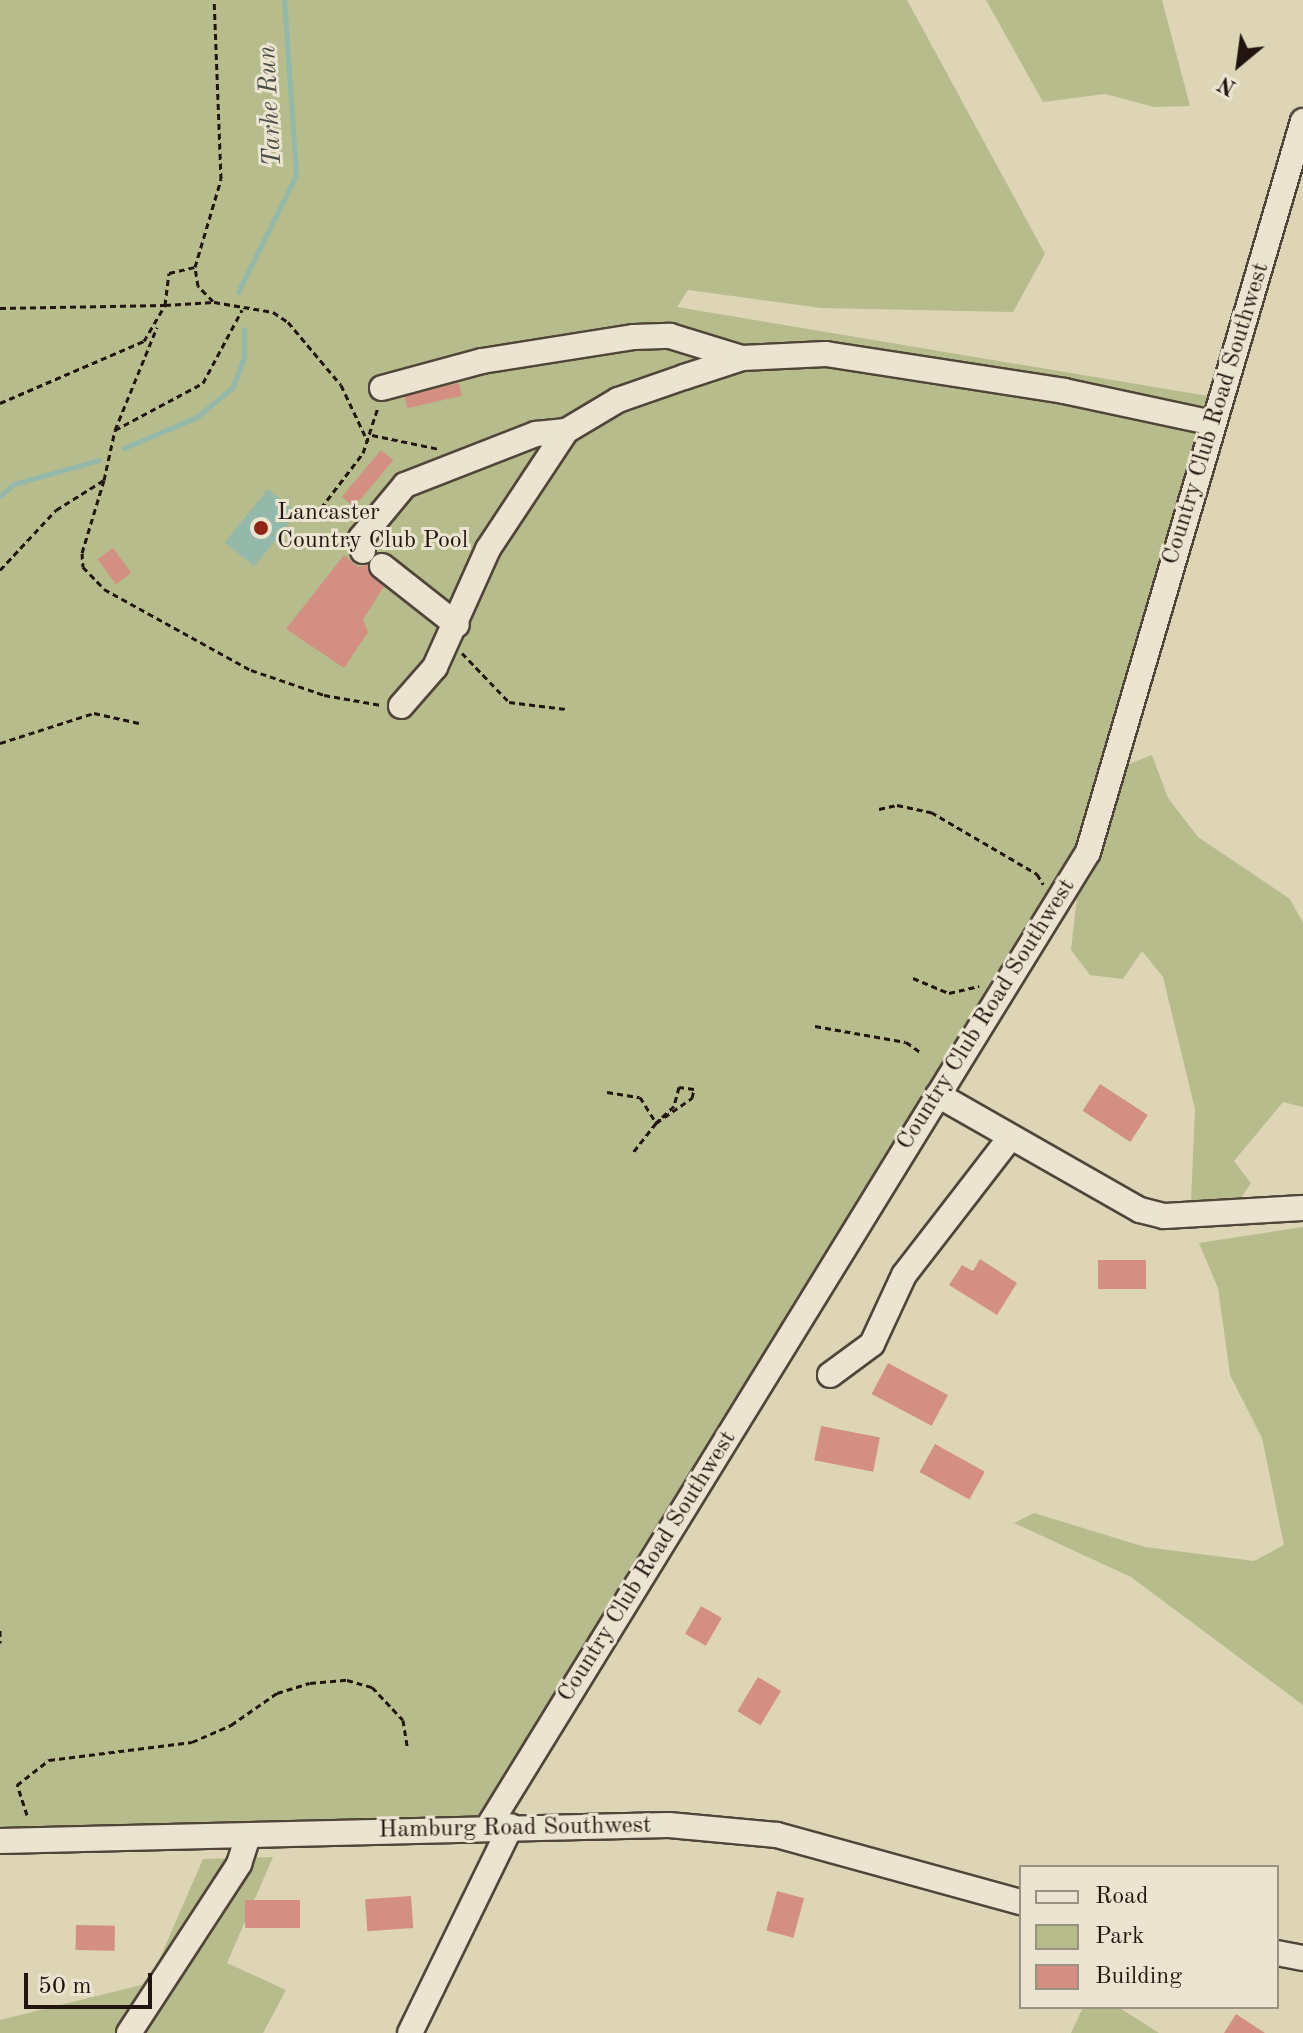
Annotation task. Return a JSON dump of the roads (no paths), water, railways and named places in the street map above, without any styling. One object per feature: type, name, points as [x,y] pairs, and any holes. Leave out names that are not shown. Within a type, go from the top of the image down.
[{"type":"street","name":"Country Club Road Southwest","points":[[410,2033],[500,1826],[938,1095],[1088,852],[1303,121]]},
{"type":"street","points":[[382,388],[482,361],[634,337],[670,336],[742,358]]},
{"type":"street","points":[[363,551],[361,538],[405,485],[536,434],[566,431],[618,400],[742,358],[826,354],[1064,391],[1213,423]]},
{"type":"street","points":[[401,706],[452,635],[488,549],[566,431]]},
{"type":"street","points":[[382,566],[452,635]]},
{"type":"street","points":[[938,1095],[1116,1200],[1164,1216],[1303,1208]]},
{"type":"street","points":[[830,1375],[872,1344],[904,1275],[1010,1138]]},
{"type":"street","name":"Hamburg Road Southwest","points":[[0,1841],[248,1836],[500,1826],[669,1825],[777,1835],[1019,1901]]},
{"type":"street","points":[[129,2033],[239,1864],[248,1836]]},
{"type":"street","points":[[1279,1953],[1303,1958]]},
{"type":"waterway","name":"Tarhe Run","points":[[238,292],[296,175],[284,0]]},
{"type":"waterway","name":"Tarhe Run","points":[[124,448],[197,417],[233,387],[244,357],[244,329]]},
{"type":"waterway","name":"Tarhe Run","points":[[0,496],[14,484],[99,460]]},
{"type":"place","name":"Lancaster Country Club Pool","points":[[261,528]]}]
